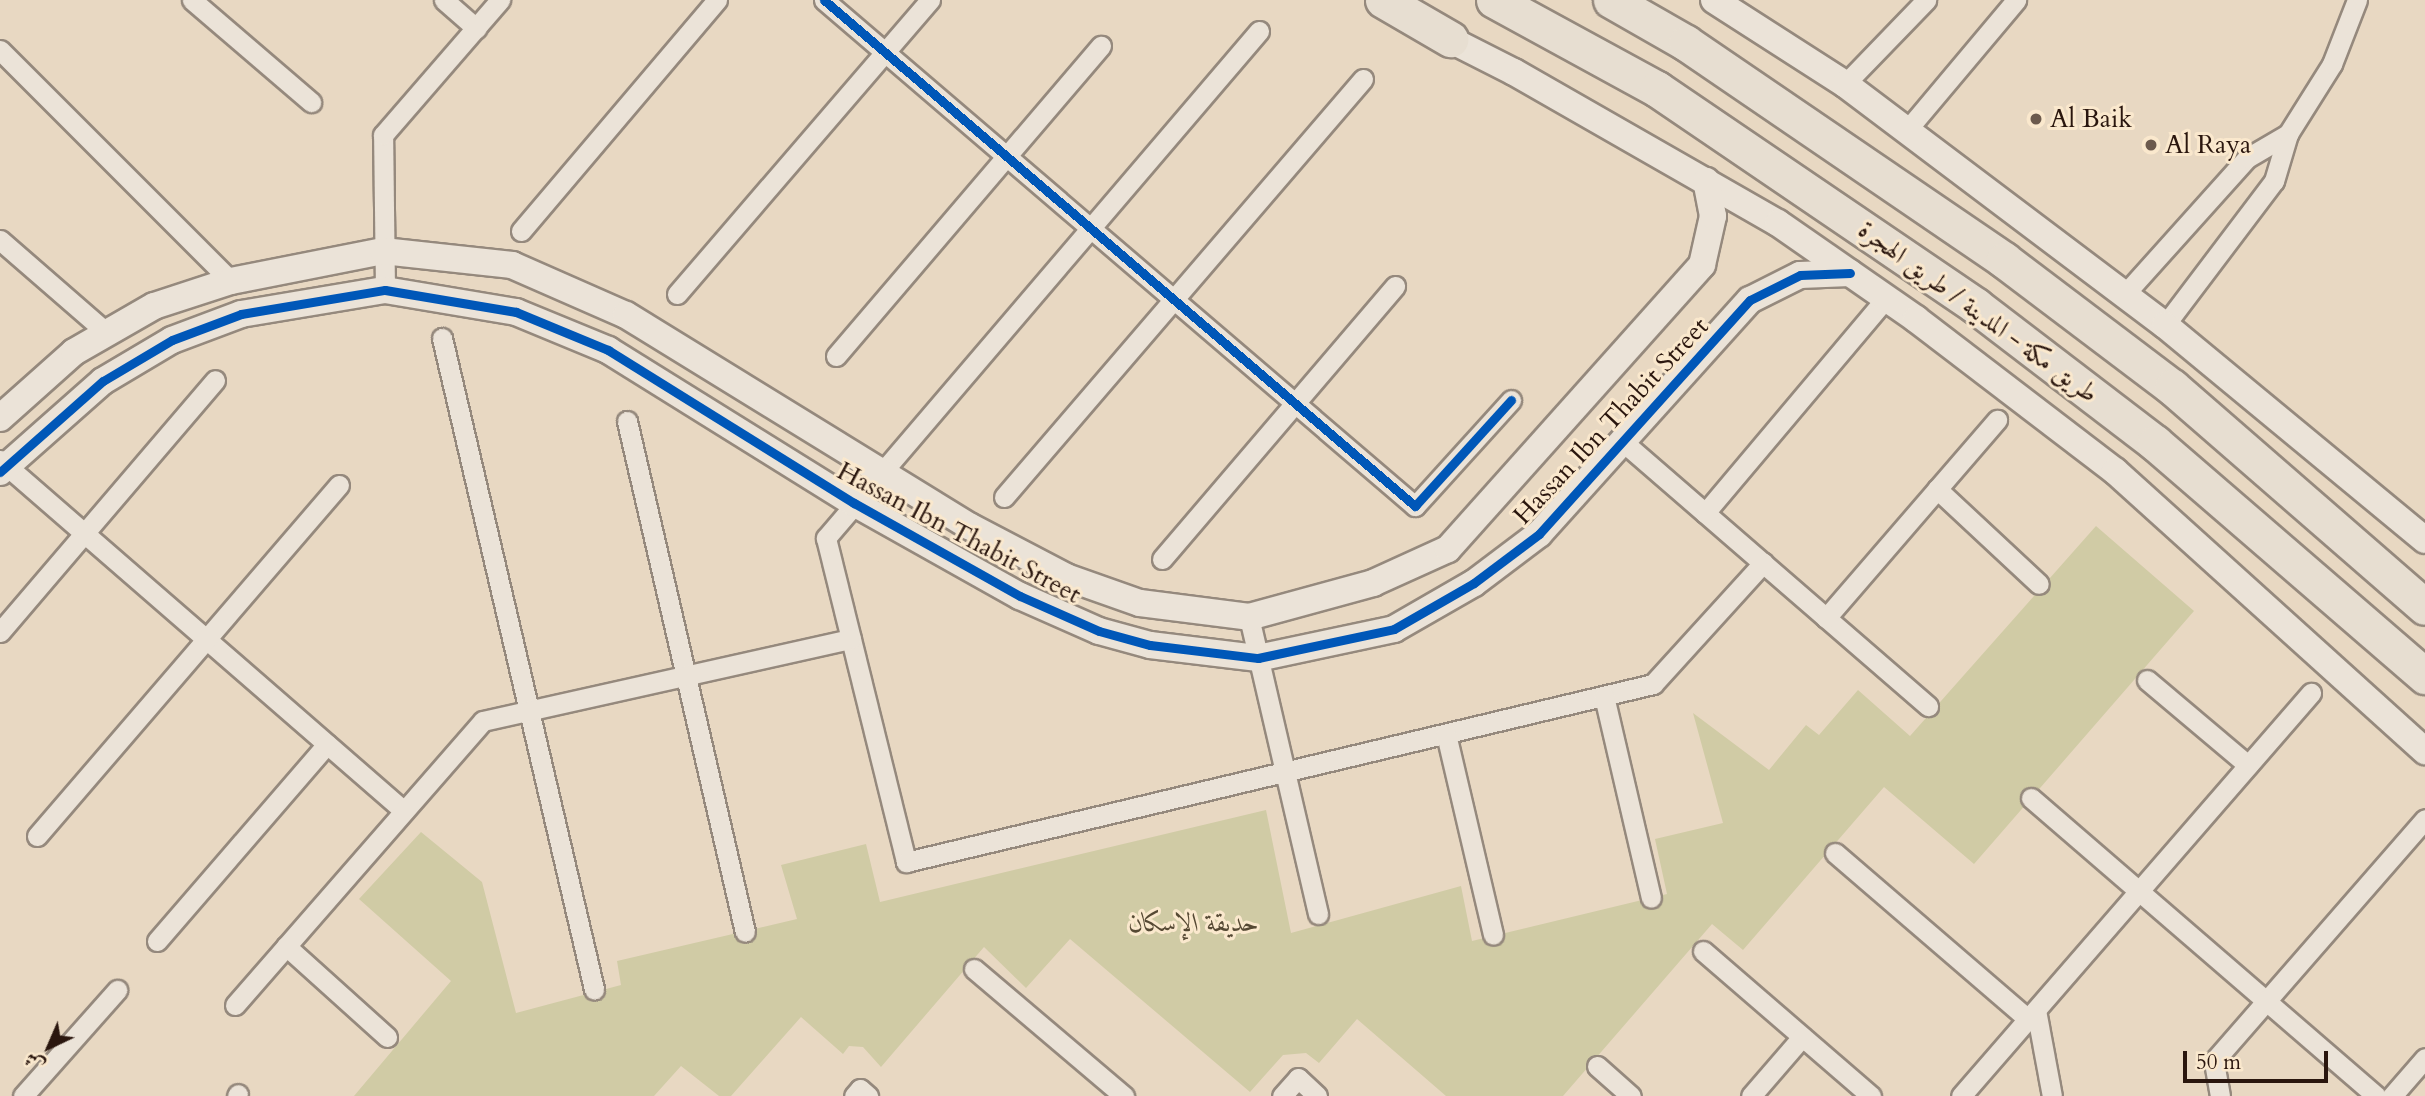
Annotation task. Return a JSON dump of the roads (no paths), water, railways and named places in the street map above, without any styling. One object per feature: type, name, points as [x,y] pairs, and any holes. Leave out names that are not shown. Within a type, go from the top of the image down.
[{"type":"highway","points":[[1383,0],[1450,39]]},
{"type":"highway","name":"طريق مكة - المدينة / طريق الهجرة","points":[[1494,0],[1657,89],[1976,306],[2155,443],[2425,676]]},
{"type":"highway","name":"طريق مكة - المدينة / طريق الهجرة","points":[[1611,0],[1709,58],[2004,260],[2172,387],[2417,599]]},
{"type":"highway","points":[[2293,563],[2425,691]]},
{"type":"street","points":[[192,0],[311,102]]},
{"type":"street","points":[[444,0],[475,28]]},
{"type":"street","points":[[385,290],[383,135],[499,0]]},
{"type":"street","points":[[521,231],[718,0]]},
{"type":"street","points":[[824,0],[1415,506],[1511,400]]},
{"type":"street","points":[[677,294],[930,0]]},
{"type":"street","points":[[1363,0],[1450,39],[1706,181],[1778,223],[1886,298],[2115,471],[2425,751]]},
{"type":"street","points":[[1714,0],[1845,85],[2165,325],[2425,540]]},
{"type":"street","points":[[1845,85],[1926,0]]},
{"type":"street","points":[[1907,130],[2017,0]]},
{"type":"street","points":[[2165,325],[2274,181],[2288,134],[2332,64],[2357,0]]},
{"type":"street","points":[[1259,31],[826,537],[906,862],[1653,684],[1763,563]]},
{"type":"street","points":[[836,356],[1101,46]]},
{"type":"street","points":[[0,50],[231,281]]},
{"type":"street","points":[[1004,497],[1363,79]]},
{"type":"street","points":[[2124,295],[2247,158],[2288,134]]},
{"type":"street","name":"Hassan Ibn Thabit Street","points":[[0,418],[74,352],[153,306],[231,281],[383,251],[512,265],[614,309],[969,526],[1066,577],[1140,603],[1250,617],[1373,583],[1448,549],[1702,265],[1713,216],[1706,181]]},
{"type":"street","points":[[0,240],[107,333]]},
{"type":"street","name":"Hassan Ibn Thabit Street","points":[[2,466],[103,381],[172,340],[241,314],[385,290],[516,312],[608,351],[854,503],[1020,596],[1099,631],[1150,645],[1258,658],[1394,629],[1474,583],[1539,534],[1750,300],[1800,275],[1850,273]]},
{"type":"street","points":[[1162,559],[1395,286]]},
{"type":"street","points":[[1705,513],[1886,298]]},
{"type":"street","points":[[442,338],[594,989]]},
{"type":"street","points":[[0,632],[215,380]]},
{"type":"street","points":[[1826,618],[1997,420]]},
{"type":"street","points":[[627,421],[746,932]]},
{"type":"street","points":[[1622,441],[1928,706]]},
{"type":"street","points":[[2,466],[85,533],[404,811]]},
{"type":"street","points":[[37,836],[339,485]]},
{"type":"street","points":[[1937,489],[2039,584]]},
{"type":"street","points":[[1250,617],[1318,914]]},
{"type":"street","points":[[234,1004],[483,721],[851,639]]},
{"type":"street","points":[[2147,680],[2248,765]]},
{"type":"street","points":[[1961,1096],[2311,693]]},
{"type":"street","points":[[1604,696],[1651,898]]},
{"type":"street","points":[[1446,734],[1493,935]]},
{"type":"street","points":[[158,941],[327,744]]},
{"type":"street","points":[[2031,798],[2376,1096]]},
{"type":"street","points":[[2220,1096],[2214,1061],[2425,819]]},
{"type":"street","points":[[1835,853],[2032,1014],[2052,1096]]},
{"type":"street","points":[[286,946],[387,1037]]},
{"type":"street","points":[[1703,951],[1871,1096]]},
{"type":"street","points":[[974,969],[1124,1096]]},
{"type":"street","points":[[23,1096],[117,989]]},
{"type":"street","points":[[1751,1096],[1802,1037]]},
{"type":"street","points":[[2392,1096],[2425,1058]]},
{"type":"street","points":[[1597,1066],[1631,1096]]},
{"type":"street","points":[[1282,1096],[1297,1078],[1317,1096]]},
{"type":"street","points":[[854,1096],[860,1089],[867,1096]]},
{"type":"place","name":"Al Baik","points":[[2036,119]]},
{"type":"place","name":"Al Raya","points":[[2151,145]]},
{"type":"park label","name":"حديقة الإسكان","points":[[1194,923]]}]
